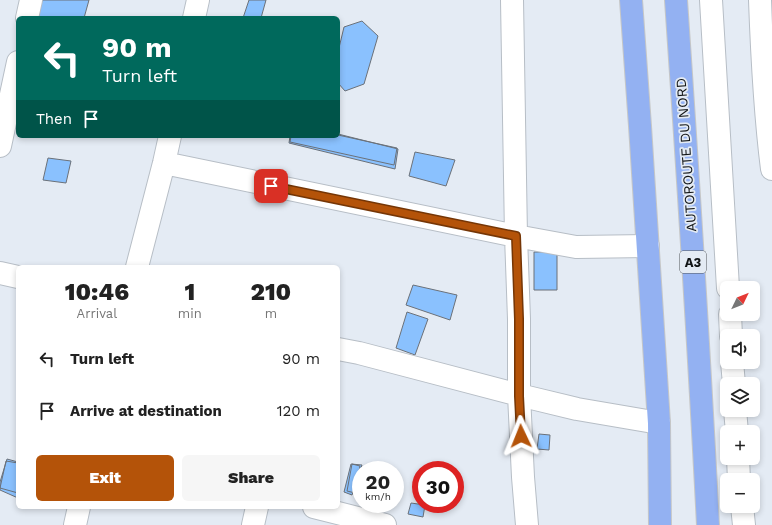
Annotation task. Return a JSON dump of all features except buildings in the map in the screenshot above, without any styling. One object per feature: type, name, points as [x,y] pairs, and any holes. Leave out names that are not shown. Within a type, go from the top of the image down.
[{"type":"highway","points":[[631,0],[659,423],[660,525]]},
{"type":"highway","name":"AUTOROUTE DU NORD","points":[[676,0],[708,525]]},
{"type":"street","points":[[27,16],[31,0]]},
{"type":"street","points":[[194,16],[198,0]]},
{"type":"street","points":[[512,0],[519,319],[519,396],[527,525]]},
{"type":"street","points":[[711,0],[728,281]]},
{"type":"street","points":[[760,0],[762,61],[772,169]]},
{"type":"street","points":[[0,146],[4,105],[16,68]]},
{"type":"street","points":[[138,265],[170,138]]},
{"type":"street","points":[[164,163],[516,236],[576,247],[648,246]]},
{"type":"street","points":[[0,273],[16,277]]},
{"type":"street","points":[[340,349],[359,353],[519,396],[577,409],[659,423]]},
{"type":"street","points":[[75,525],[79,509]]},
{"type":"street","points":[[253,525],[257,509]]},
{"type":"street","points":[[322,509],[385,525]]},
{"type":"street","points":[[743,513],[744,525]]},
{"type":"route","points":[[271,186],[516,236],[521,436]]}]
